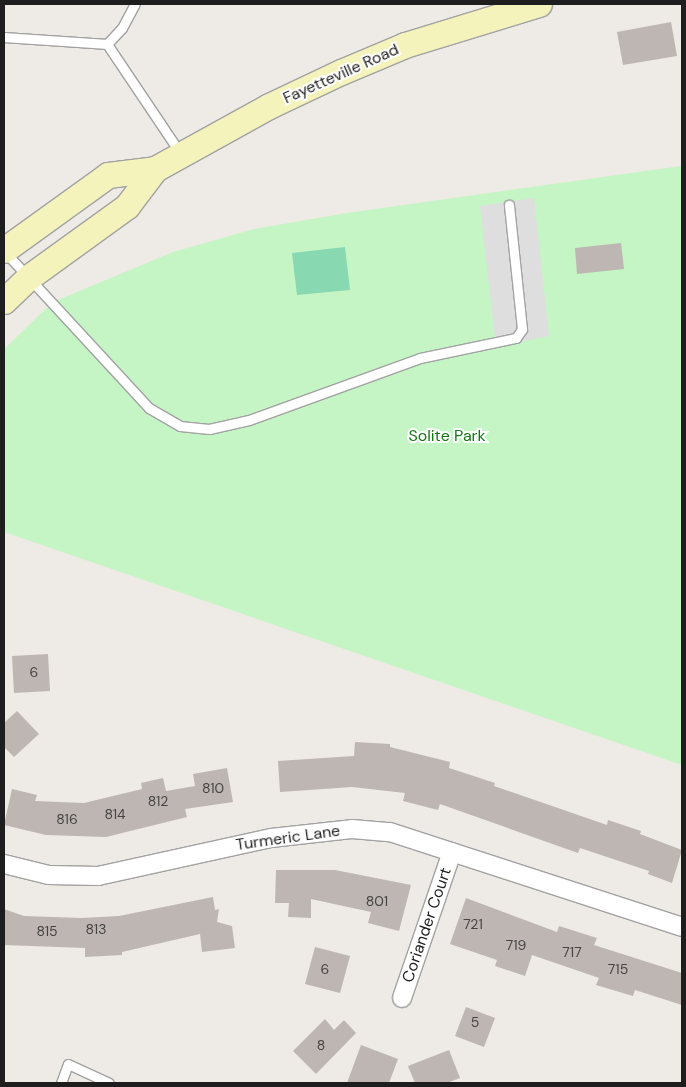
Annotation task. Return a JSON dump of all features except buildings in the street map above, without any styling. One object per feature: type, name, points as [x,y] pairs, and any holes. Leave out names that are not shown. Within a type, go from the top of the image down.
[{"type":"main road","name":"Fayetteville Road","points":[[4,250],[108,175],[154,169],[269,106],[341,72],[405,45],[539,4]]},
{"type":"main road","name":"Fayetteville Road","points":[[4,301],[29,277],[127,206],[154,169]]},
{"type":"street","name":"Turmeric Lane","points":[[4,864],[49,875],[98,876],[271,838],[352,829],[390,832],[682,927]]},
{"type":"street","name":"Coriander Court","points":[[402,998],[452,852]]},
{"type":"lane","points":[[107,44],[122,28],[136,4]]},
{"type":"lane","points":[[4,36],[107,44]]},
{"type":"lane","points":[[107,44],[181,154]]},
{"type":"lane","points":[[4,250],[149,408],[172,423],[209,429],[249,420],[402,363],[516,338],[522,329],[509,206]]},
{"type":"lane","points":[[61,1083],[68,1064],[109,1083]]},
{"type":"green space","name":"Solite Park","points":[[681,166],[682,765],[4,532],[4,349],[53,302],[173,252],[254,229],[347,213]]},
{"type":"green space","points":[[345,247],[350,290],[297,295],[292,253]]},
{"type":"shaded area","points":[[534,198],[549,336],[496,347],[480,206]]}]
